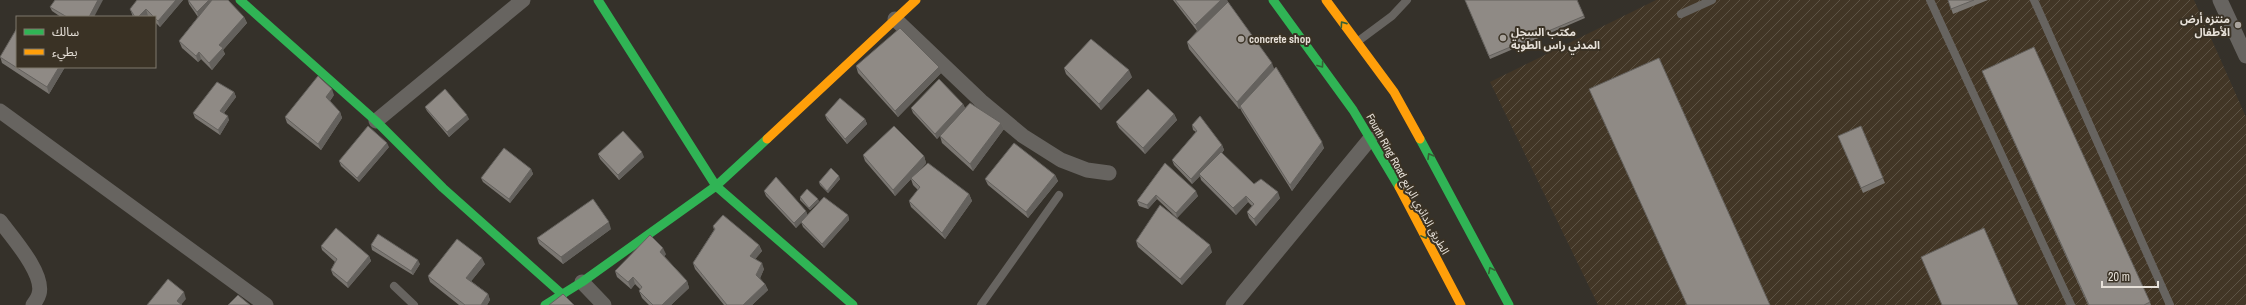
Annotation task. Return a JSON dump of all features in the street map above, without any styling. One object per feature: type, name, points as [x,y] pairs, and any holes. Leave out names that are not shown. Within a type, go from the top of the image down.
[{"type":"street","points":[[240,0],[376,121],[443,188],[563,294]]},
{"type":"street","points":[[376,121],[523,0]]},
{"type":"street","points":[[598,0],[716,186],[853,305]]},
{"type":"street","points":[[545,305],[582,282],[716,186],[916,0]]},
{"type":"street","name":"Fourth Ring Road الطريق الدائري الرابع","points":[[1273,0],[1353,110],[1404,195],[1461,305]]},
{"type":"street","points":[[1326,0],[1394,92],[1441,175],[1509,305]]},
{"type":"street","points":[[2220,0],[2246,56]]},
{"type":"street","points":[[895,19],[981,101],[1023,136],[1061,160],[1087,170],[1109,173]]},
{"type":"street","points":[[0,112],[266,305]]},
{"type":"street","points":[[1233,305],[1370,138]]},
{"type":"street","points":[[0,221],[33,266],[39,281],[40,293],[33,305]]},
{"type":"street","points":[[582,282],[604,305]]},
{"type":"lane","points":[[1356,42],[1392,16],[1407,0]]},
{"type":"lane","points":[[1681,14],[1712,0]]},
{"type":"lane","points":[[1930,0],[2071,305]]},
{"type":"lane","points":[[2034,0],[2170,305]]},
{"type":"lane","points":[[981,305],[1059,194]]},
{"type":"lane","points":[[394,286],[414,305]]},
{"type":"shaded area","points":[[1656,0],[2194,0],[2246,117],[2246,305],[1598,305],[1490,82]]},
{"type":"building","points":[[55,0],[98,0],[90,16],[65,16],[50,7]]},
{"type":"building","points":[[137,0],[176,0],[158,21],[156,16],[153,16],[146,9],[139,16],[134,16],[130,9]]},
{"type":"building","points":[[188,0],[209,0],[197,12]]},
{"type":"building","points":[[212,0],[228,0],[244,17],[219,45],[223,48],[209,63],[199,52],[196,56],[179,41]]},
{"type":"building","points":[[1175,0],[1221,0],[1195,25]]},
{"type":"building","points":[[1465,0],[1577,0],[1584,16],[1489,56]]},
{"type":"building","points":[[1948,0],[1974,0],[1951,9]]},
{"type":"building","points":[[1228,2],[1272,63],[1237,102],[1187,42]]},
{"type":"building","points":[[900,28],[939,67],[895,111],[856,66]]},
{"type":"building","points":[[16,30],[16,67],[0,57]]},
{"type":"building","points":[[1091,39],[1129,70],[1099,104],[1064,68]]},
{"type":"building","points":[[2034,47],[2150,302],[2144,305],[2089,305],[1982,71]]},
{"type":"building","points":[[1659,58],[1770,305],[1687,305],[1589,89]]},
{"type":"building","points":[[1276,67],[1322,142],[1290,185],[1240,106]]},
{"type":"building","points":[[17,68],[58,68],[47,87]]},
{"type":"building","points":[[318,76],[332,89],[326,97],[340,112],[318,144],[285,117]]},
{"type":"building","points":[[939,79],[963,104],[935,134],[911,108]]},
{"type":"building","points":[[217,82],[234,92],[220,111],[228,116],[218,130],[193,113]]},
{"type":"building","points":[[445,89],[467,115],[447,132],[425,107]]},
{"type":"building","points":[[1148,89],[1174,114],[1143,148],[1116,122]]},
{"type":"building","points":[[840,98],[865,119],[845,139],[825,115]]},
{"type":"building","points":[[970,103],[1001,123],[970,164],[940,136]]},
{"type":"building","points":[[1200,116],[1222,145],[1191,179],[1172,160],[1197,131],[1192,125]]},
{"type":"building","points":[[368,126],[387,143],[357,178],[339,161]]},
{"type":"building","points":[[894,126],[924,156],[893,190],[863,155]]},
{"type":"building","points":[[1861,126],[1883,178],[1861,188],[1838,136]]},
{"type":"building","points":[[623,131],[642,152],[618,175],[598,154]]},
{"type":"building","points":[[1014,143],[1055,175],[1026,212],[985,179]]},
{"type":"building","points":[[504,148],[531,169],[509,199],[481,178]]},
{"type":"building","points":[[1221,152],[1254,184],[1261,179],[1278,192],[1254,219],[1247,212],[1254,204],[1246,196],[1233,208],[1199,174]]},
{"type":"building","points":[[928,163],[969,194],[942,233],[909,201],[920,187],[911,178]]},
{"type":"building","points":[[1165,163],[1196,191],[1176,213],[1156,195],[1147,205],[1137,201]]},
{"type":"building","points":[[831,168],[839,176],[827,191],[819,182]]},
{"type":"building","points":[[776,177],[806,211],[794,223],[764,191]]},
{"type":"building","points":[[807,189],[818,199],[809,208],[800,197]]},
{"type":"building","points":[[824,197],[848,215],[822,244],[801,222]]},
{"type":"building","points":[[593,199],[609,222],[561,257],[537,238]]},
{"type":"building","points":[[1160,205],[1210,245],[1180,279],[1136,241]]},
{"type":"building","points":[[723,215],[759,245],[750,256],[762,263],[756,275],[765,284],[743,305],[727,305],[693,263],[715,229],[713,226]]},
{"type":"building","points":[[336,228],[369,256],[347,283],[331,270],[337,259],[321,246]]},
{"type":"building","points":[[1984,228],[2018,305],[1942,305],[1921,257]]},
{"type":"building","points":[[378,234],[418,260],[411,271],[371,245]]},
{"type":"building","points":[[650,235],[663,248],[660,252],[687,281],[662,305],[653,305],[639,291],[642,287],[633,277],[628,282],[615,271]]},
{"type":"building","points":[[457,239],[482,258],[466,278],[488,294],[481,305],[465,305],[428,276]]},
{"type":"building","points":[[168,279],[184,292],[177,301],[182,305],[147,305]]},
{"type":"building","points":[[563,294],[574,305],[549,305]]},
{"type":"building","points":[[238,295],[250,305],[228,305]]},
{"type":"traffic: fast","points":[[240,0],[376,121],[443,188],[563,295]]},
{"type":"traffic: fast","points":[[598,0],[716,186],[853,305]]},
{"type":"traffic: fast","points":[[1273,0],[1353,110],[1399,187]]},
{"type":"traffic: fast","points":[[545,305],[582,282],[716,186],[767,139]]},
{"type":"traffic: fast","points":[[1420,139],[1509,305]]},
{"type":"traffic: slow","points":[[767,139],[916,0]]},
{"type":"traffic: slow","points":[[1326,0],[1394,92],[1420,139]]},
{"type":"traffic: slow","points":[[1399,187],[1461,305]]},
{"type":"place","name":"منتزه أرض الأطفال","points":[[2238,25]]},
{"type":"place","name":"مكتب السجل المدني راس الطوبة","points":[[1503,38]]},
{"type":"place","name":"concrete shop","points":[[1241,39]]}]
